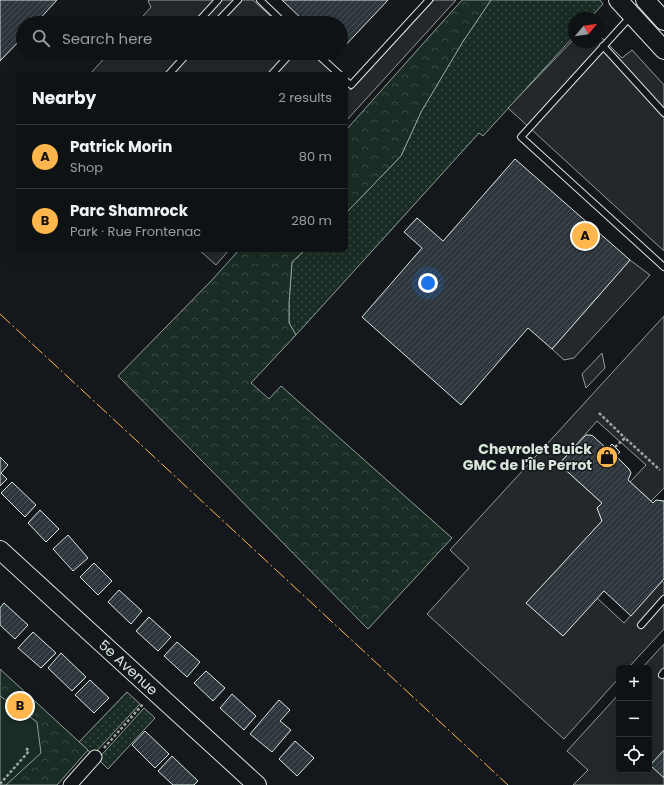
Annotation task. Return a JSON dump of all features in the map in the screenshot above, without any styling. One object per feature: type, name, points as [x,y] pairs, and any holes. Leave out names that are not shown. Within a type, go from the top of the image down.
[{"type":"street","points":[[618,0],[664,50]]},
{"type":"street","points":[[645,0],[664,20]]},
{"type":"street","name":"5e Avenue","points":[[0,550],[257,785]]},
{"type":"street","points":[[70,785],[95,757]]},
{"type":"lane","points":[[203,16],[218,0]]},
{"type":"lane","points":[[223,16],[238,0]]},
{"type":"lane","points":[[260,0],[277,16]]},
{"type":"lane","points":[[348,83],[429,0]]},
{"type":"lane","points":[[604,45],[632,15]]},
{"type":"lane","points":[[604,47],[664,113]]},
{"type":"lane","points":[[601,48],[521,137],[664,267]]},
{"type":"lane","points":[[171,72],[182,60]]},
{"type":"lane","points":[[274,72],[285,60]]},
{"type":"lane","points":[[324,60],[337,72]]},
{"type":"lane","points":[[641,625],[664,599]]},
{"type":"path","points":[[599,413],[660,470]]},
{"type":"path","points":[[615,448],[625,438]]},
{"type":"path","points":[[95,757],[144,704]]},
{"type":"path","points":[[0,785],[29,751],[25,747]]},
{"type":"green space","points":[[462,0],[491,0],[462,43],[421,112],[401,156],[348,211],[348,128]]},
{"type":"green space","points":[[491,0],[600,0],[603,4],[596,12],[568,12],[568,43],[483,136],[479,133],[296,335],[289,323],[292,262],[303,252],[348,252],[348,211],[401,156],[421,112],[462,43]]},
{"type":"green space","points":[[237,252],[303,252],[292,262],[289,323],[296,335],[251,383],[269,399],[281,386],[452,538],[368,629],[118,376],[212,280]]},
{"type":"green space","points":[[0,669],[88,750],[57,785],[0,785]]},
{"type":"green space","points":[[127,692],[140,704],[93,755],[79,742]]},
{"type":"green space","points":[[0,696],[37,722],[41,753],[6,785],[0,785]]},
{"type":"green space","points":[[144,708],[155,718],[108,769],[98,759]]},
{"type":"shaded area","points":[[253,0],[270,16],[143,16],[151,7],[148,1]]},
{"type":"shaded area","points":[[434,0],[456,0],[348,119],[348,87],[351,90]]},
{"type":"shaded area","points":[[604,40],[622,58],[632,50],[664,85],[664,251],[508,108],[568,45],[568,48],[604,48]]},
{"type":"shaded area","points":[[103,60],[319,60],[332,72],[92,72]]},
{"type":"shaded area","points":[[201,252],[227,252],[216,265]]},
{"type":"shaded area","points":[[630,260],[650,275],[574,358],[564,360],[552,349]]},
{"type":"shaded area","points":[[664,316],[664,488],[651,501],[630,482],[646,465],[597,421],[559,464],[602,503],[598,508],[602,521],[527,603],[563,636],[597,598],[624,623],[662,581],[664,583],[664,629],[631,665],[616,665],[616,681],[564,739],[427,614],[469,568],[450,550]]},
{"type":"shaded area","points":[[602,353],[605,368],[586,388],[582,374]]},
{"type":"shaded area","points":[[664,644],[664,785],[573,785],[588,770],[567,751],[616,697],[616,773],[652,773],[652,665],[645,665]]},
{"type":"building","points":[[0,0],[57,0],[42,16],[16,16],[16,44],[0,61]]},
{"type":"building","points":[[282,0],[388,0],[348,43],[348,16],[299,16]]},
{"type":"building","points":[[515,159],[630,260],[552,349],[528,328],[461,405],[362,317],[422,248],[404,232],[417,218],[443,241]]},
{"type":"building","points":[[586,435],[593,436],[607,449],[612,444],[620,452],[616,456],[631,473],[628,480],[653,503],[656,500],[664,501],[664,579],[631,616],[604,591],[563,636],[526,603],[602,521],[597,508],[602,503],[559,464]]},
{"type":"building","points":[[0,457],[8,465],[1,473],[7,479],[0,486]]},
{"type":"building","points":[[12,482],[36,505],[25,517],[1,493]]},
{"type":"building","points":[[40,510],[59,529],[46,542],[28,523]]},
{"type":"building","points":[[68,535],[88,558],[73,571],[53,549]]},
{"type":"building","points":[[94,563],[112,581],[98,595],[80,577]]},
{"type":"building","points":[[119,590],[142,611],[131,624],[108,602]]},
{"type":"building","points":[[4,603],[28,625],[15,639],[0,625],[0,608]]},
{"type":"building","points":[[149,617],[171,637],[158,651],[136,631]]},
{"type":"building","points":[[33,632],[56,653],[41,668],[18,648]]},
{"type":"building","points":[[177,642],[200,662],[187,677],[164,656]]},
{"type":"building","points":[[61,653],[86,677],[72,691],[48,668]]},
{"type":"building","points":[[206,671],[225,688],[213,701],[194,683]]},
{"type":"building","points":[[90,680],[109,698],[94,713],[75,695]]},
{"type":"building","points":[[232,694],[256,716],[244,730],[220,708]]},
{"type":"building","points":[[279,700],[290,710],[280,721],[291,730],[272,752],[250,734]]},
{"type":"building","points":[[145,731],[169,754],[155,768],[132,745]]},
{"type":"building","points":[[295,741],[314,758],[297,776],[279,759]]},
{"type":"building","points":[[664,750],[664,778],[652,767],[652,763]]},
{"type":"building","points":[[172,756],[198,781],[194,785],[173,785],[158,771]]},
{"type":"power","points":[[0,314],[508,785]]},
{"type":"place","name":"Patrick Morin","points":[[585,236]]},
{"type":"place","name":"Chevrolet Buick GMC de l'Île Perrot","points":[[607,457]]},
{"type":"place","name":"Parc Shamrock","points":[[20,706]]}]
